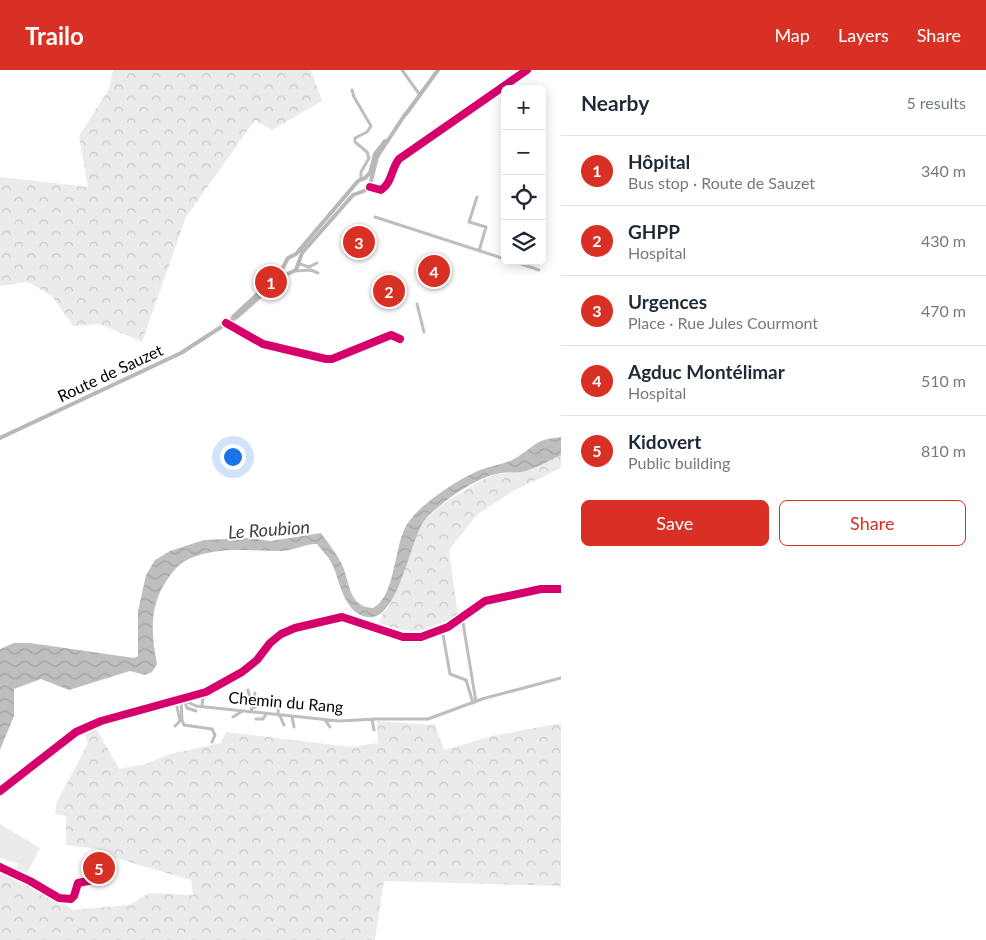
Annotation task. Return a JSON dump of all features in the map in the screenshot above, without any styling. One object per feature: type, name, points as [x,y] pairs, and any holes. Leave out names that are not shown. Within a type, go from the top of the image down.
[{"type":"main road","points":[[300,262],[294,256],[363,179],[375,154],[438,70]]},
{"type":"main road","points":[[363,179],[381,190],[386,187],[394,165],[399,159],[526,70]]},
{"type":"main road","points":[[300,262],[302,253],[353,195],[365,192],[370,185],[377,157],[406,113]]},
{"type":"main road","points":[[356,185],[359,192]]},
{"type":"main road","name":"Route de Sauzet","points":[[226,323],[285,267],[286,261],[294,256]]},
{"type":"main road","name":"Route de Sauzet","points":[[0,438],[168,360],[195,345],[292,272],[300,262]]},
{"type":"main road","points":[[285,267],[292,272]]},
{"type":"main road","points":[[0,791],[76,732],[101,721],[181,701],[206,692],[242,672],[276,638],[295,628],[342,617],[403,637],[421,637],[442,629],[485,601],[541,590],[561,589]]},
{"type":"street","points":[[402,70],[420,95]]},
{"type":"street","points":[[352,90],[354,97],[372,126],[367,132],[355,138],[355,142],[367,152],[369,158],[361,172],[363,179]]},
{"type":"street","points":[[477,197],[469,222],[486,227],[479,251]]},
{"type":"street","points":[[375,217],[501,258]]},
{"type":"street","points":[[300,262],[309,267],[317,263]]},
{"type":"street","points":[[524,265],[539,270]]},
{"type":"street","points":[[292,272],[311,270],[318,273]]},
{"type":"street","points":[[417,304],[424,332]]},
{"type":"street","points":[[226,323],[263,344],[326,359],[332,359],[391,336],[400,339]]},
{"type":"street","points":[[462,617],[474,702]]},
{"type":"street","points":[[442,629],[450,674],[466,680],[470,698],[474,702]]},
{"type":"street","name":"Chemin du Rang","points":[[181,701],[201,707],[241,711],[252,709],[266,714],[325,720],[362,722],[372,719],[428,719],[474,702],[561,678]]},
{"type":"street","points":[[248,690],[252,709]]},
{"type":"street","points":[[252,709],[255,692]]},
{"type":"street","points":[[201,707],[203,698],[208,696]]},
{"type":"street","points":[[278,698],[279,715],[284,725]]},
{"type":"street","points":[[181,701],[187,708],[196,711]]},
{"type":"street","points":[[175,726],[180,721],[181,701]]},
{"type":"street","points":[[181,701],[184,725],[212,729],[215,735],[212,742]]},
{"type":"street","points":[[252,709],[259,705]]},
{"type":"street","points":[[233,718],[241,711]]},
{"type":"street","points":[[256,719],[263,719],[266,714]]},
{"type":"street","points":[[292,717],[294,727]]},
{"type":"street","points":[[372,719],[374,730]]},
{"type":"street","points":[[325,720],[330,727]]},
{"type":"street","points":[[0,868],[30,881],[59,898],[67,899],[74,896],[78,883],[98,879],[104,867]]},
{"type":"green space","points":[[113,70],[311,70],[322,101],[272,130],[255,120],[186,217],[142,342],[100,324],[73,326],[52,296],[28,282],[0,286],[0,177],[88,187],[79,136],[109,89]]},
{"type":"green space","points":[[561,455],[561,468],[511,492],[477,515],[449,550],[458,615],[437,626],[420,631],[411,631],[379,623],[383,613],[389,607],[424,521],[438,507],[480,481],[496,474],[523,472]]},
{"type":"green space","points":[[377,721],[435,725],[444,750],[492,736],[561,723],[561,886],[384,881],[375,940],[0,940],[0,874],[30,874],[72,910],[130,905],[149,893],[193,895],[191,880],[105,855],[98,849],[66,845],[66,816],[55,814],[56,804],[88,743],[84,732],[96,728],[119,769],[145,764],[170,754],[221,743],[226,732],[351,747],[378,743]]},
{"type":"green space","points":[[0,824],[40,848],[25,877],[15,869],[19,864],[0,858]]},
{"type":"water","points":[[561,437],[561,455],[526,471],[500,473],[478,481],[438,507],[424,521],[395,595],[387,607],[378,615],[367,617],[353,610],[344,596],[332,563],[317,544],[285,551],[245,550],[211,552],[185,561],[172,573],[161,590],[154,610],[153,631],[157,664],[152,672],[145,675],[130,671],[69,690],[41,679],[14,689],[14,716],[0,750],[0,649],[14,643],[30,643],[134,658],[138,656],[138,611],[146,575],[155,560],[170,551],[204,540],[248,538],[271,541],[321,533],[341,563],[355,599],[365,607],[373,608],[386,594],[401,537],[410,520],[418,511],[438,494],[471,474],[510,461],[541,441]]},
{"type":"cycle path","points":[[370,187],[381,190],[387,184],[399,159],[527,70]]},
{"type":"cycle path","points":[[226,323],[263,344],[326,359],[332,359],[391,335],[400,339]]},
{"type":"cycle path","points":[[0,791],[76,732],[101,721],[206,692],[242,672],[257,660],[270,643],[281,634],[295,628],[342,617],[403,637],[421,637],[448,627],[485,601],[541,589],[561,589]]},
{"type":"cycle path","points":[[0,867],[30,881],[59,898],[71,899],[74,896],[78,883],[98,879],[104,867]]},
{"type":"place","name":"Urgences","points":[[359,242]]},
{"type":"place","name":"Agduc Montélimar","points":[[434,271]]},
{"type":"place","name":"Hôpital","points":[[271,282]]},
{"type":"place","name":"GHPP","points":[[389,291]]},
{"type":"place","name":"Kidovert","points":[[99,868]]},
{"type":"water label","name":"Le Roubion","points":[[269,530]]}]
